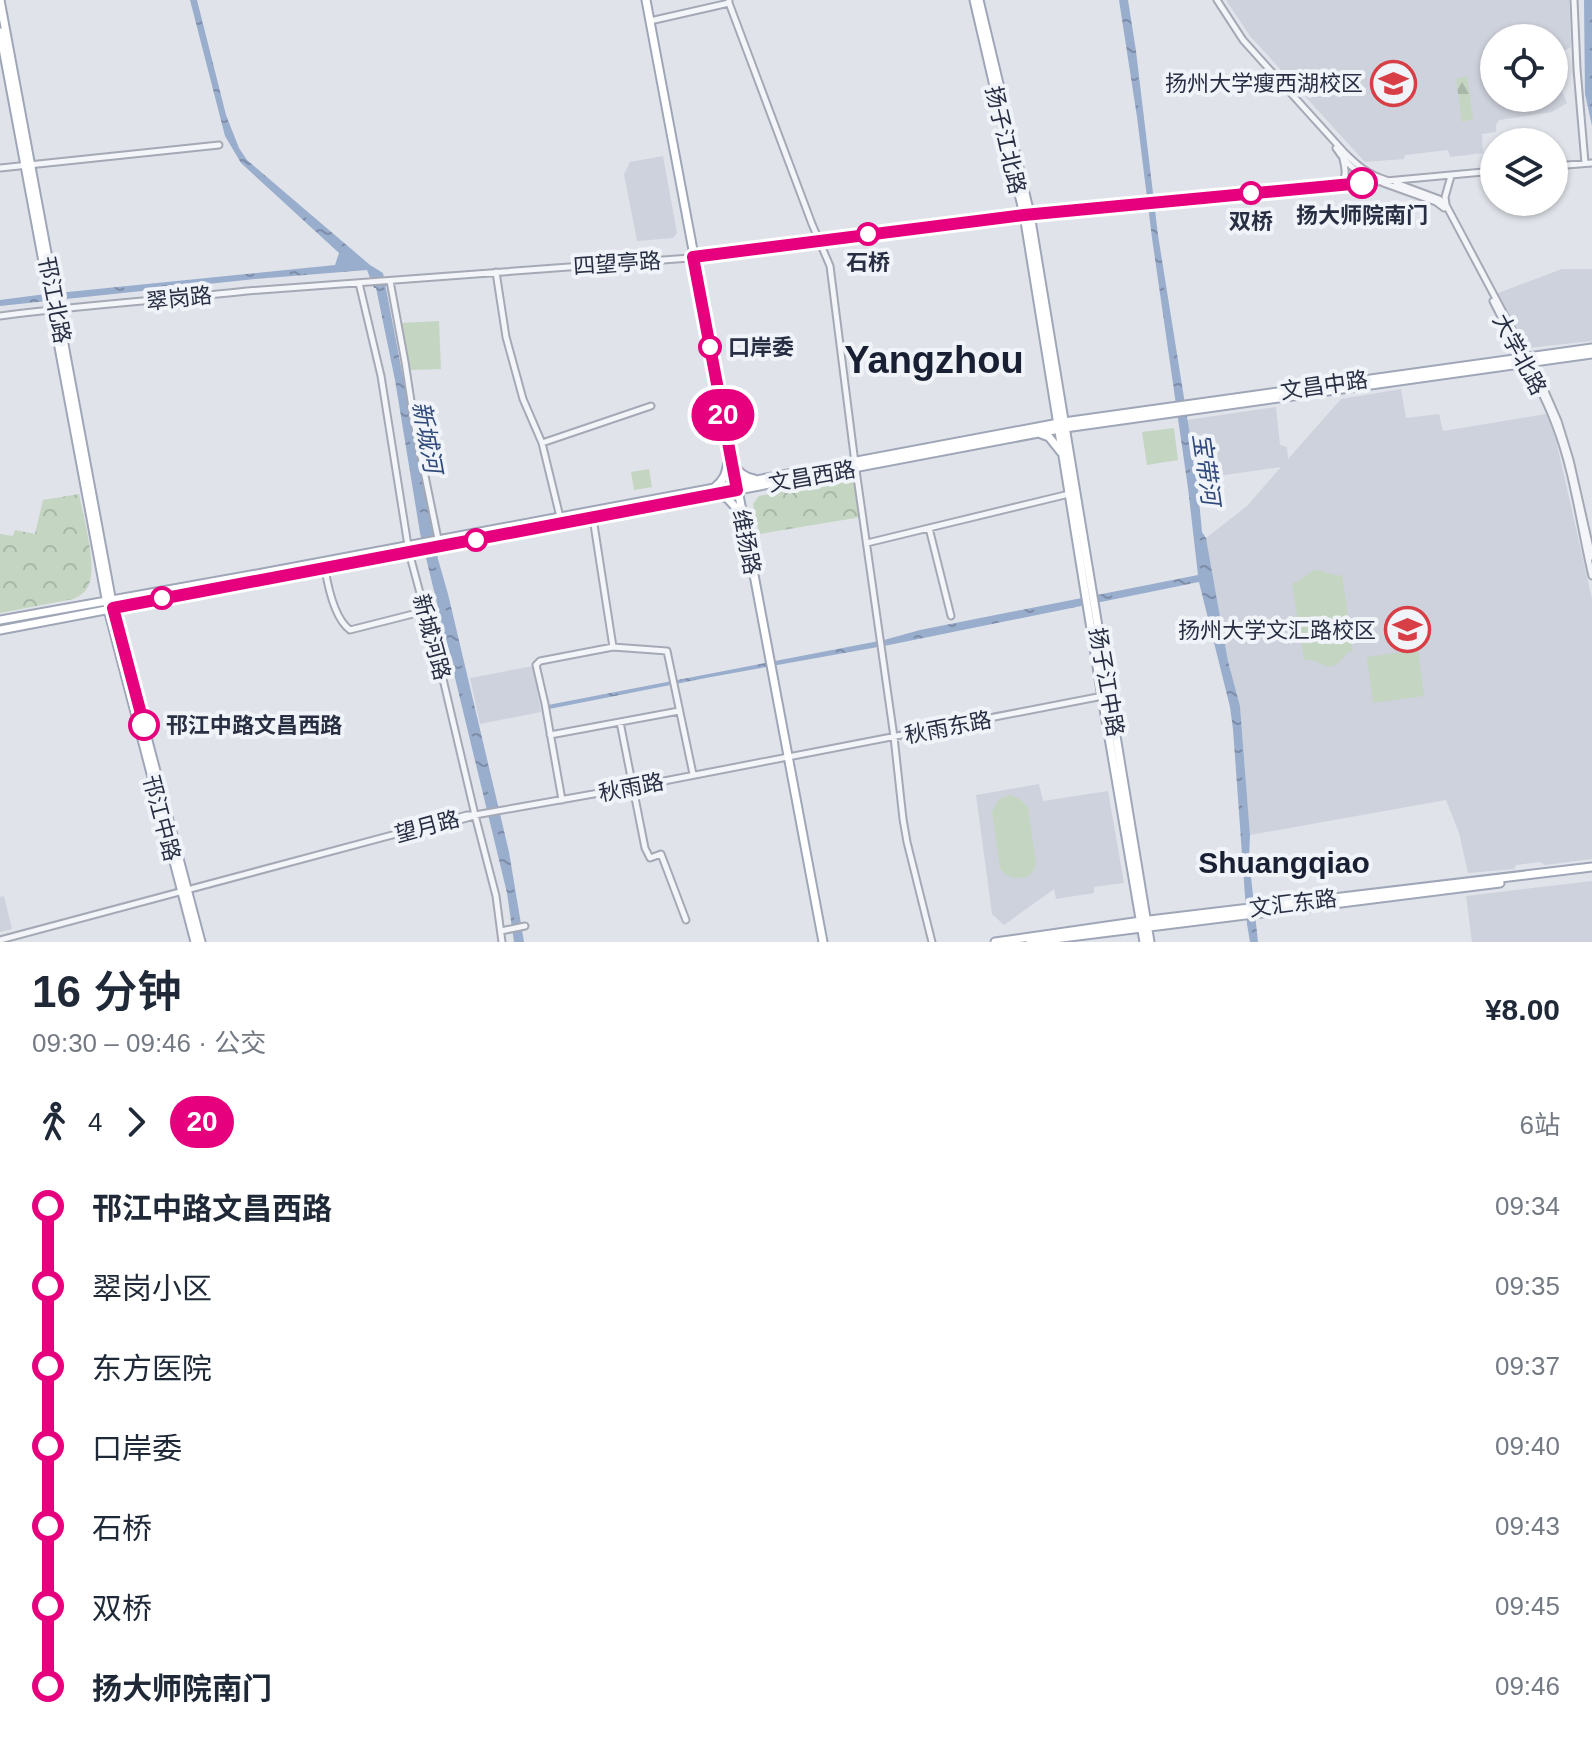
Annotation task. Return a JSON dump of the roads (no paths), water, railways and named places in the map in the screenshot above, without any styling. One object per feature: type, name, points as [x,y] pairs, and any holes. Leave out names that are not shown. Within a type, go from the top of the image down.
[{"type":"main road","name":"邗江北路","points":[[0,0],[27,165]]},
{"type":"main road","name":"维扬路","points":[[644,0],[692,257]]},
{"type":"main road","name":"维扬路","points":[[644,0],[821,942]]},
{"type":"main road","name":"扬子江北路","points":[[976,0],[1027,214],[1061,405],[1061,426]]},
{"type":"main road","name":"邗江北路","points":[[0,32],[110,604]]},
{"type":"main road","name":"扬子江北路","points":[[1027,214],[1053,399],[1061,426]]},
{"type":"main road","name":"文昌中路","points":[[1061,426],[1083,426],[1592,348]]},
{"type":"main road","name":"文昌中路","points":[[1526,360],[1592,354]]},
{"type":"main road","points":[[1053,399],[1048,420],[1039,430],[1066,454],[1075,432],[1083,426]]},
{"type":"main road","points":[[1061,405],[1076,417],[1099,418]]},
{"type":"main road","name":"文昌中路","points":[[1061,426],[1099,418],[1174,410]]},
{"type":"main road","name":"文昌西路","points":[[437,542],[1061,426]]},
{"type":"main road","name":"扬子江中路","points":[[1061,426],[1147,942]]},
{"type":"main road","name":"扬子江中路","points":[[1066,454],[1069,494],[1089,595]]},
{"type":"main road","points":[[730,462],[756,483],[739,509],[715,491],[730,462]]},
{"type":"main road","name":"文昌西路","points":[[0,630],[110,604],[420,547],[560,517],[592,514]]},
{"type":"main road","name":"文昌西路","points":[[0,620],[325,569],[409,549]]},
{"type":"main road","name":"邗江中路","points":[[110,604],[185,892],[201,942]]},
{"type":"main road","name":"文汇东路","points":[[995,942],[1592,869]]},
{"type":"main road","name":"邗江中路","points":[[185,892],[195,942]]},
{"type":"main road","name":"文汇东路","points":[[1030,942],[1072,939],[1145,924]]},
{"type":"street","points":[[1217,0],[1243,40],[1358,167],[1371,175],[1439,199],[1446,205]]},
{"type":"street","points":[[1568,165],[1588,163],[1577,69],[1574,0]]},
{"type":"street","points":[[650,21],[729,1],[830,266],[907,842],[932,942]]},
{"type":"street","points":[[1327,133],[1343,158],[1356,171],[1380,182]]},
{"type":"street","points":[[0,168],[219,145]]},
{"type":"street","points":[[1341,185],[1346,169],[1343,158]]},
{"type":"street","name":"四望亭路","points":[[359,283],[692,257],[1027,214],[1480,173]]},
{"type":"street","points":[[1446,205],[1451,176]]},
{"type":"street","name":"大学北路","points":[[1380,182],[1436,202],[1443,207],[1459,234],[1558,421],[1592,557]]},
{"type":"street","name":"大学北路","points":[[1446,205],[1526,360],[1555,424],[1592,576]]},
{"type":"street","points":[[496,272],[506,337],[523,399],[542,443],[560,517]]},
{"type":"street","points":[[388,280],[437,542]]},
{"type":"street","name":"翠岗路","points":[[0,316],[53,306],[359,283]]},
{"type":"street","name":"新城河路","points":[[359,283],[381,376],[409,549],[496,896],[502,942]]},
{"type":"street","points":[[542,443],[651,406]]},
{"type":"street","points":[[867,543],[1069,494]]},
{"type":"street","points":[[592,514],[613,647]]},
{"type":"street","points":[[929,528],[951,616]]},
{"type":"street","points":[[325,569],[334,604],[350,630],[425,611]]},
{"type":"street","points":[[562,800],[536,663],[540,661],[613,647],[667,651],[693,774]]},
{"type":"street","name":"秋雨东路","points":[[786,756],[1105,696]]},
{"type":"street","points":[[550,735],[679,711]]},
{"type":"street","points":[[620,722],[645,848],[650,858],[661,854],[686,920]]},
{"type":"street","name":"秋雨路","points":[[475,815],[786,756]]},
{"type":"street","name":"望月路","points":[[2,941],[475,815]]},
{"type":"street","points":[[501,931],[525,926]]},
{"type":"water","points":[[190,0],[197,0],[226,115],[247,160],[383,273],[438,559],[509,852],[524,942],[514,942],[507,893],[420,533],[395,380],[376,288],[367,270],[0,306],[0,300],[38,295],[335,265],[339,253],[241,163],[225,136]]},
{"type":"water","points":[[1119,0],[1128,0],[1158,235],[1197,479],[1202,532],[1206,538],[1228,661],[1240,706],[1249,858],[1258,942],[1250,942],[1247,924],[1230,707],[1199,582],[889,645],[549,709],[548,705],[1198,575]]},
{"type":"water","points":[[1584,0],[1592,0],[1592,126],[1585,94]]},
{"type":"place","name":"扬州大学瘦西湖校区","points":[[1394,83]]},
{"type":"place","name":"扬大师院南门","points":[[1362,183]]},
{"type":"place","name":"双桥","points":[[1251,193]]},
{"type":"place","name":"石桥","points":[[868,234]]},
{"type":"place","name":"口岸委","points":[[710,347]]},
{"type":"place","name":"扬州大学文汇路校区","points":[[1407,630]]},
{"type":"place","name":"邗江中路文昌西路","points":[[144,725]]},
{"type":"district","name":"Yangzhou","points":[[934,360]]},
{"type":"district","name":"Shuangqiao","points":[[1284,863]]},
{"type":"water label","name":"新城河","points":[[427,437]]},
{"type":"water label","name":"宝带河","points":[[1206,469]]}]
